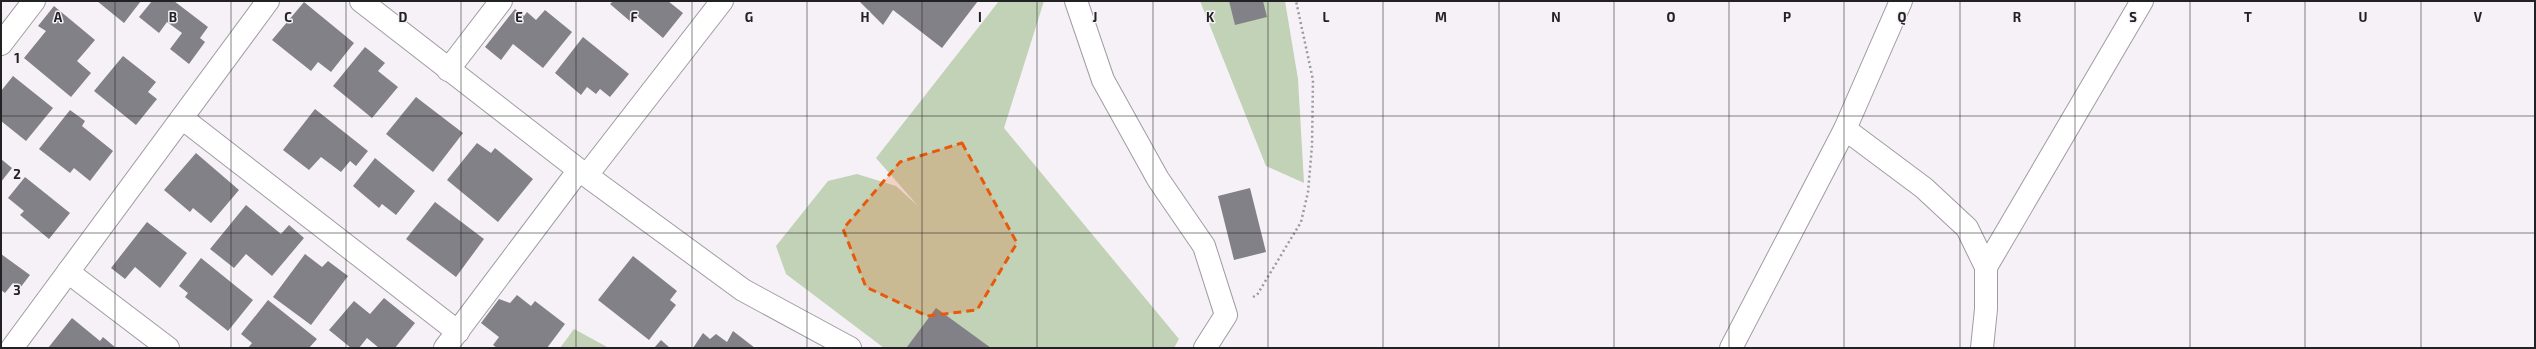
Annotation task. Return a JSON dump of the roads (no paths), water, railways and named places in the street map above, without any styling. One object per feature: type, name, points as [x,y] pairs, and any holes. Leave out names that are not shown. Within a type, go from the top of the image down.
[{"type":"street","points":[[1,44],[34,1]]},
{"type":"street","points":[[12,348],[268,1]]},
{"type":"street","points":[[361,1],[448,70],[743,290],[850,348]]},
{"type":"street","points":[[448,70],[501,1]]},
{"type":"street","points":[[182,118],[451,340],[583,172],[722,1]]},
{"type":"street","points":[[1076,1],[1103,80],[1158,179],[1204,246],[1226,316],[1205,348]]},
{"type":"street","points":[[1731,348],[1845,129],[1901,1]]},
{"type":"street","points":[[1986,267],[2142,1]]},
{"type":"street","points":[[1845,129],[1924,188],[1967,228],[1986,267],[1986,309],[1982,348]]},
{"type":"street","points":[[68,272],[168,348]]}]
